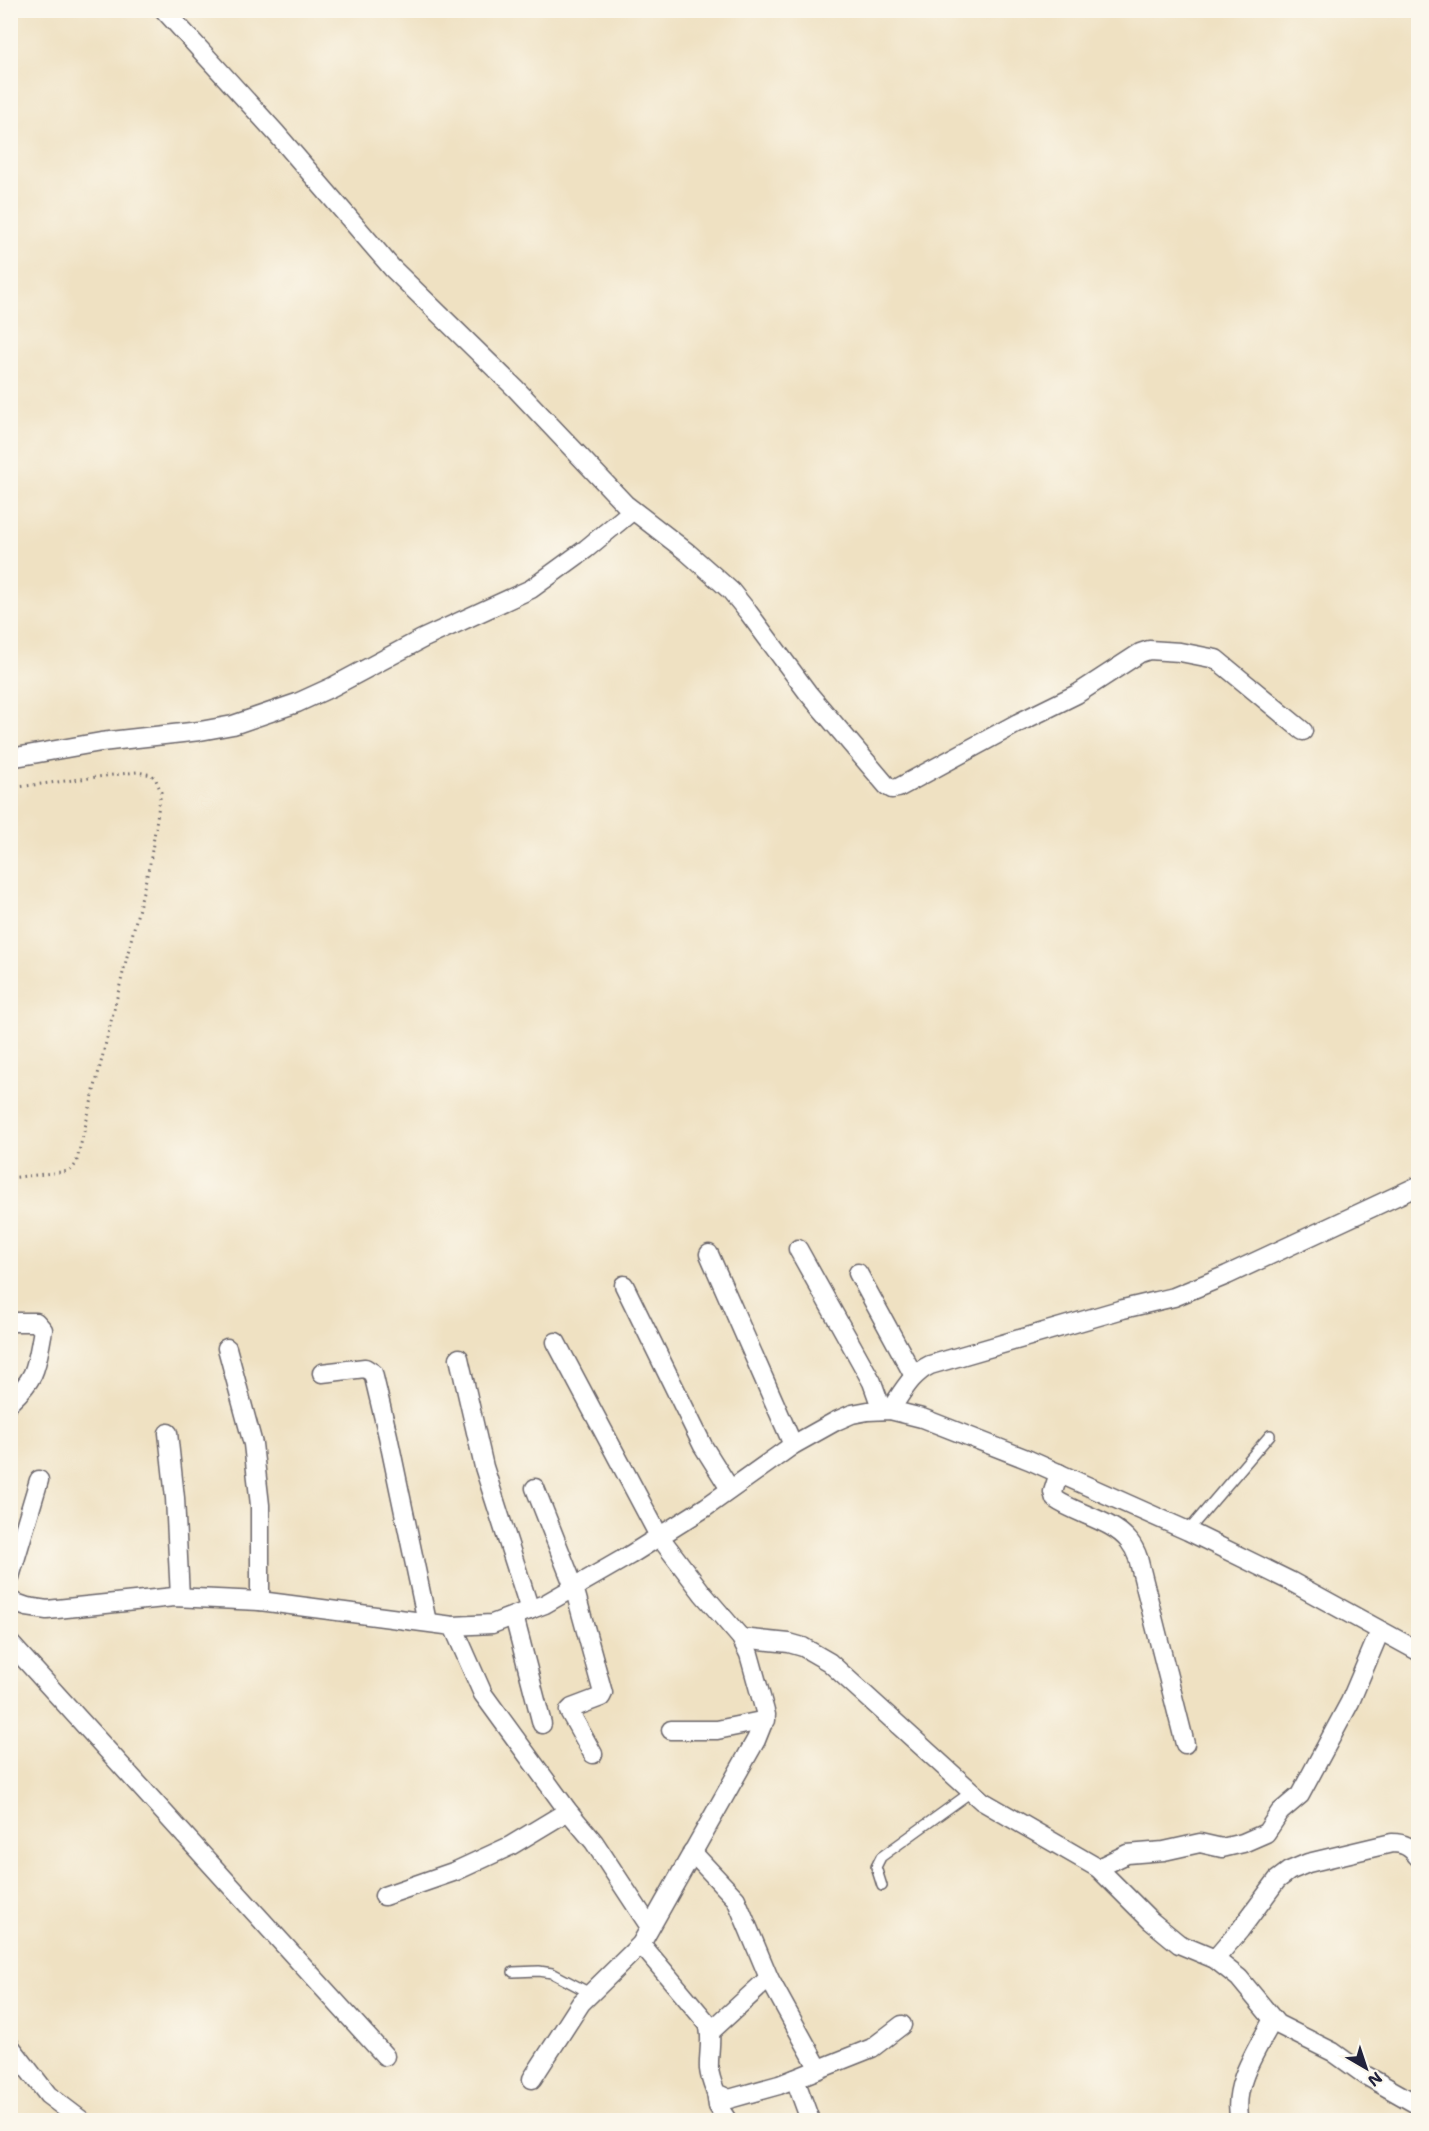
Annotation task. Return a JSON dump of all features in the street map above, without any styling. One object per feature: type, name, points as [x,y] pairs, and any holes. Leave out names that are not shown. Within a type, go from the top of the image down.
[{"type":"street","points":[[164,10],[269,125],[392,268],[516,389],[632,511],[696,560],[730,591],[827,717],[887,786],[892,789],[898,788],[1077,694],[1140,653],[1149,650],[1180,652],[1216,659],[1303,731]]},
{"type":"street","points":[[10,758],[101,742],[233,725],[297,703],[423,639],[531,589],[586,549],[632,511]]},
{"type":"street","points":[[886,1410],[914,1376],[930,1365],[1123,1309],[1174,1297],[1201,1287],[1419,1186]]},
{"type":"street","points":[[798,1249],[886,1410]]},
{"type":"street","points":[[709,1254],[794,1445]]},
{"type":"street","points":[[858,1273],[914,1376]]},
{"type":"street","points":[[624,1285],[702,1446],[730,1490]]},
{"type":"street","points":[[10,1322],[36,1322],[43,1330],[35,1373],[21,1392],[10,1402]]},
{"type":"street","points":[[532,2079],[581,2003],[641,1944],[766,1720],[765,1708],[741,1638],[703,1594],[659,1536],[556,1342]]},
{"type":"street","points":[[227,1348],[254,1454],[260,1505],[260,1601]]},
{"type":"street","points":[[459,1358],[484,1467],[522,1613],[542,1724]]},
{"type":"street","points":[[322,1373],[364,1368],[373,1373],[427,1622]]},
{"type":"street","points":[[10,1602],[47,1610],[180,1597],[260,1601],[453,1626],[492,1624],[545,1604],[574,1587],[659,1536],[794,1445],[852,1414],[886,1410],[922,1418],[1059,1473],[1188,1531],[1290,1581],[1419,1651]]},
{"type":"street","points":[[168,1433],[175,1498],[180,1597]]},
{"type":"street","points":[[1059,1473],[1053,1492],[1055,1499],[1123,1535],[1138,1558],[1185,1744]]},
{"type":"street","points":[[10,1577],[39,1480]]},
{"type":"street","points":[[535,1488],[574,1587],[603,1695],[569,1711],[593,1754]]},
{"type":"street","points":[[453,1626],[483,1694],[568,1811],[594,1842],[650,1927]]},
{"type":"street","points":[[1098,1868],[1127,1854],[1164,1851],[1200,1843],[1222,1848],[1243,1843],[1266,1833],[1280,1812],[1300,1795],[1350,1702],[1380,1631]]},
{"type":"street","points":[[741,1638],[789,1642],[829,1662],[982,1801],[1098,1868],[1151,1921],[1179,1944],[1215,1959],[1245,1983],[1272,2021],[1287,2031],[1333,2052],[1365,2075],[1419,2105]]},
{"type":"street","points":[[10,1643],[385,2056]]},
{"type":"street","points":[[671,1730],[717,1730],[766,1720]]},
{"type":"street","points":[[384,1896],[456,1871],[510,1846],[568,1811]]},
{"type":"street","points":[[1215,1959],[1277,1880],[1289,1870],[1308,1863],[1392,1843],[1409,1846],[1419,1857]]},
{"type":"street","points":[[692,1852],[736,1899],[769,1978],[819,2069]]},
{"type":"street","points":[[641,1944],[708,2024],[711,2080],[718,2106],[727,2121]]},
{"type":"street","points":[[710,2032],[769,1978]]},
{"type":"street","points":[[1240,2121],[1238,2094],[1272,2021]]},
{"type":"street","points":[[716,2093],[729,2099],[795,2079],[872,2048],[902,2025]]},
{"type":"street","points":[[10,2046],[48,2095],[81,2121]]},
{"type":"street","points":[[795,2079],[810,2121]]},
{"type":"lane","points":[[1188,1531],[1270,1435]]},
{"type":"lane","points":[[882,1886],[876,1867],[880,1857],[971,1792]]},
{"type":"lane","points":[[513,1972],[552,1973],[590,1993]]},
{"type":"path","points":[[10,788],[137,772],[152,775],[161,792],[147,874],[76,1164],[70,1171],[10,1178]]}]
